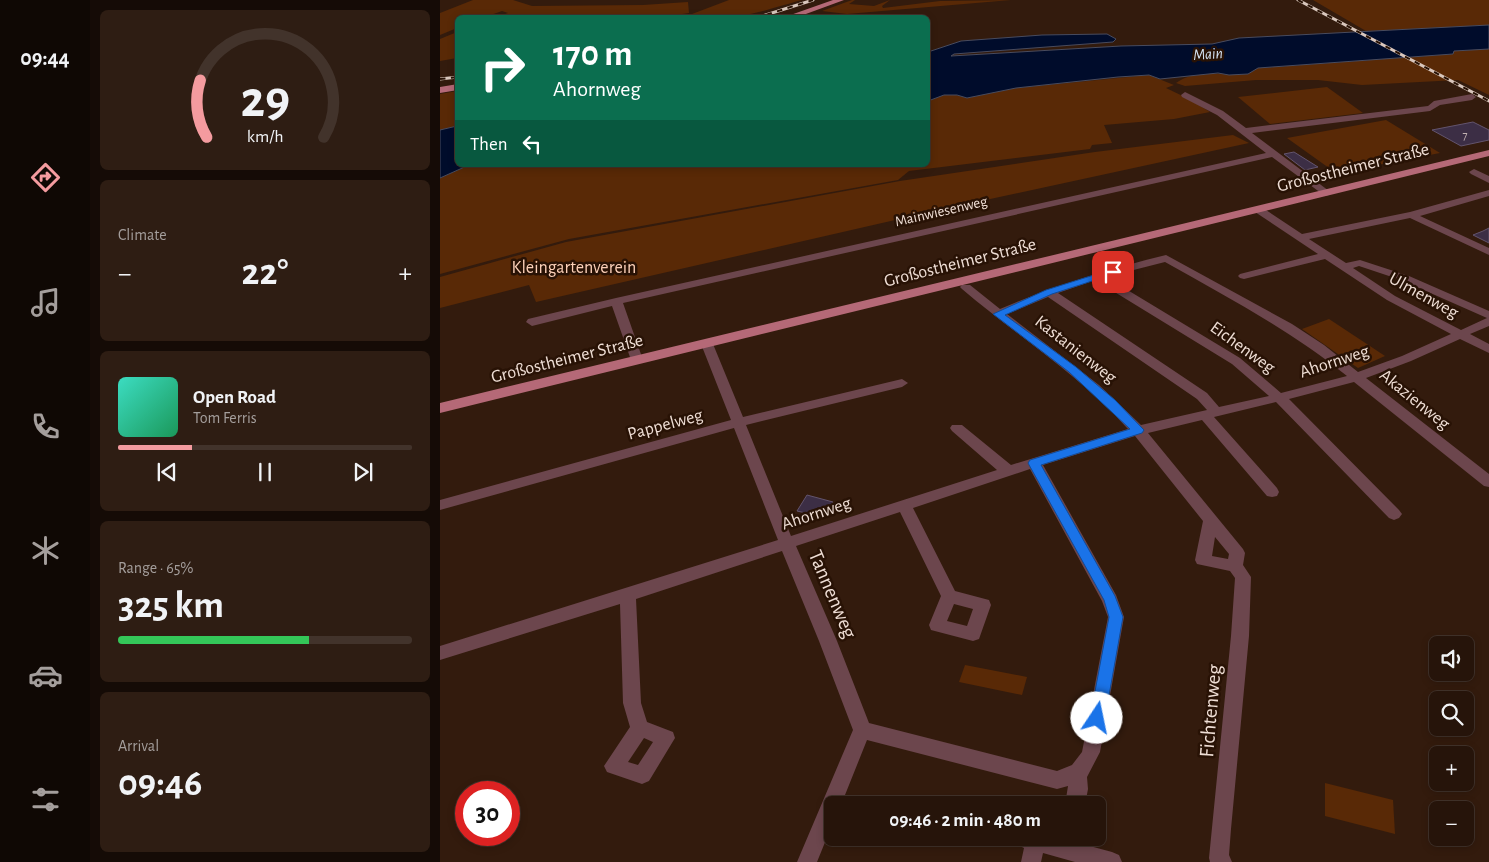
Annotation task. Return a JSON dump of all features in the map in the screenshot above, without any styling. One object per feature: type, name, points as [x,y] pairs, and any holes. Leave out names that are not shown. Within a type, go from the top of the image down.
[{"type":"main road","points":[[795,15],[840,0]]},
{"type":"main road","points":[[440,90],[455,88]]},
{"type":"main road","name":"Großostheimer Straße","points":[[440,408],[1489,153]]},
{"type":"street","points":[[1185,95],[1220,113],[1326,193]]},
{"type":"street","points":[[1245,131],[1430,108],[1437,103],[1472,98]]},
{"type":"street","name":"Mainwiesenweg","points":[[532,322],[616,301],[1274,154]]},
{"type":"street","points":[[1474,172],[1489,180]]},
{"type":"street","points":[[1301,237],[1411,215],[1489,193]]},
{"type":"street","name":"Ulmenweg","points":[[1259,210],[1391,298],[1489,349]]},
{"type":"street","points":[[1411,215],[1489,252]]},
{"type":"street","points":[[1244,276],[1326,255]]},
{"type":"street","name":"Akazienweg","points":[[998,314],[1049,292],[1096,276],[1166,258],[1288,327],[1357,376],[1489,482]]},
{"type":"street","name":"Ulmenweg","points":[[1344,267],[1360,263],[1405,278],[1489,315]]},
{"type":"street","name":"Eichenweg","points":[[1096,276],[1236,361],[1280,398],[1394,514]]},
{"type":"street","name":"Kastanienweg","points":[[966,287],[998,314],[1073,369],[1138,430],[1236,553],[1235,566]]},
{"type":"street","points":[[1049,292],[1202,396],[1210,413],[1272,492]]},
{"type":"street","points":[[616,301],[637,360]]},
{"type":"street","name":"Ahornweg","points":[[440,653],[628,595],[1138,430],[1280,398],[1357,376],[1489,322]]},
{"type":"street","name":"Tannenweg","points":[[707,344],[828,641],[862,730]]},
{"type":"street","name":"Pappelweg","points":[[440,505],[740,422],[902,383]]},
{"type":"street","points":[[957,428],[1009,472]]},
{"type":"street","points":[[807,862],[862,730],[1057,780],[1077,774],[1085,765],[1091,752],[1116,617],[1110,600],[1034,463]]},
{"type":"street","points":[[904,505],[949,596]]},
{"type":"street","points":[[1210,521],[1203,560],[1235,566]]},
{"type":"street","name":"Fichtenweg","points":[[1222,862],[1219,858],[1221,829],[1244,577],[1235,566]]},
{"type":"street","points":[[628,595],[632,703],[640,728]]},
{"type":"street","points":[[1077,774],[1077,796]]},
{"type":"street","points":[[1030,862],[1031,846]]},
{"type":"street","points":[[1074,846],[1112,862]]},
{"type":"green space","points":[[473,0],[513,0],[532,6],[643,5],[688,2],[689,13],[676,15],[502,15],[508,13],[502,11],[491,15],[455,15],[455,29],[440,35],[440,13]]},
{"type":"green space","points":[[729,0],[802,0],[746,15],[692,14]]},
{"type":"green space","points":[[855,0],[849,4],[874,6],[890,0],[882,6],[883,8],[940,1],[1011,0],[847,14],[822,11]]},
{"type":"green space","points":[[1313,0],[1489,0],[1489,25],[1366,31]]},
{"type":"green space","points":[[455,33],[455,58],[440,61],[440,39]]},
{"type":"green space","points":[[1477,48],[1489,49],[1489,95],[1458,80],[1362,85],[1318,80],[1256,80],[1185,86],[1176,83],[1195,75],[1238,74],[1258,68],[1452,54],[1453,51]]},
{"type":"green space","points":[[1149,75],[1174,85],[1166,88],[1210,112],[1174,119],[1104,125],[1112,143],[1092,145],[1090,149],[909,171],[898,180],[569,239],[440,274],[440,178],[465,167],[930,167],[930,100],[944,95],[956,95],[967,98],[1016,88]]},
{"type":"green space","points":[[1327,87],[1363,113],[1270,124],[1238,97]]},
{"type":"green space","points":[[455,91],[455,126],[440,130],[440,94]]},
{"type":"green space","points":[[1386,120],[1440,153],[1336,173],[1287,138]]},
{"type":"green space","name":"Kleingartenverein","points":[[1233,135],[1249,143],[930,212],[536,302],[529,285],[440,308],[440,277],[566,242],[900,181],[1095,152]]},
{"type":"green space","points":[[1329,319],[1385,356],[1358,368],[1302,329]]},
{"type":"green space","points":[[965,665],[1027,677],[1022,695],[959,682]]},
{"type":"green space","points":[[1325,783],[1393,800],[1395,834],[1325,816]]},
{"type":"water","name":"Main","points":[[1489,25],[1489,49],[1454,51],[1453,54],[1258,68],[1248,74],[1229,75],[1218,73],[1160,79],[1149,75],[1118,77],[1016,88],[967,98],[957,95],[944,95],[930,100],[930,51],[961,41],[1042,35],[1107,34],[1116,39],[1113,42],[954,54],[951,56],[1121,46],[1212,44],[1239,38]]},
{"type":"water","points":[[455,126],[455,167],[465,167],[440,178],[440,130]]},
{"type":"building","points":[[1473,122],[1489,130],[1489,140],[1461,146],[1432,130]]},
{"type":"building","points":[[1294,152],[1318,167],[1305,170],[1284,154]]},
{"type":"building","points":[[1489,228],[1489,243],[1473,235],[1483,231]]},
{"type":"building","points":[[807,495],[833,502],[823,517],[797,511]]},
{"type":"railway","points":[[766,15],[813,0]]},
{"type":"railway","points":[[1298,0],[1489,101]]},
{"type":"railway","points":[[440,79],[455,77]]},
{"type":"route","points":[[1097,718],[1116,617],[1110,600],[1034,463],[1138,430],[1073,369],[998,314],[1049,292],[1113,272]]}]
